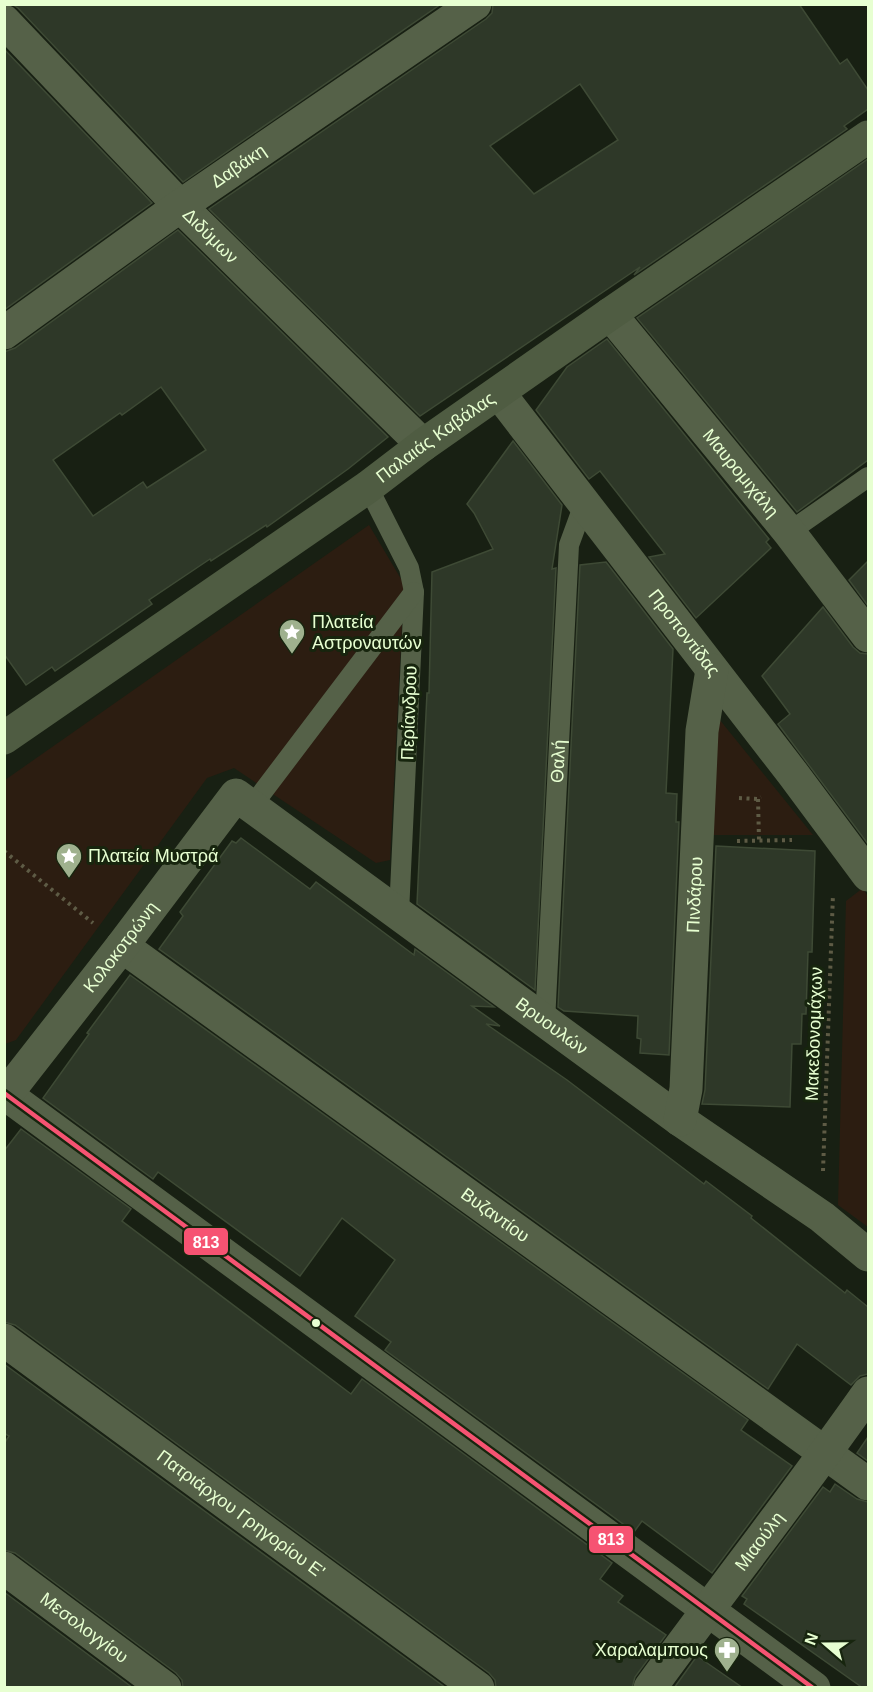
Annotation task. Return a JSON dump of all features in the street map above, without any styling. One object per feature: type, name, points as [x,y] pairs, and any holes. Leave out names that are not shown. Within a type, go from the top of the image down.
[{"type":"street","name":"Δαβάκη","points":[[4,333],[180,206],[475,4]]},
{"type":"street","name":"Διδύμων","points":[[4,21],[180,206],[423,445]]},
{"type":"street","name":"Παλαιάς Καβάλας","points":[[4,738],[368,487],[423,445],[610,314],[868,137]]},
{"type":"street","name":"Μαυρομιχάλη","points":[[610,314],[789,532],[868,636]]},
{"type":"street","name":"Προποντίδας","points":[[499,393],[793,774],[841,840],[867,868]]},
{"type":"street","name":"Πινδάρου","points":[[680,1120],[686,1089],[702,731],[712,670]]},
{"type":"street","name":"Βρυουλών","points":[[244,800],[680,1120],[822,1217],[868,1255]]},
{"type":"street","name":"Κολοκοτρώνη","points":[[5,1095],[122,946],[244,800]]},
{"type":"street","name":"Βυζαντίου","points":[[122,946],[868,1484]]},
{"type":"street","points":[[5,1095],[814,1688]]},
{"type":"street","name":"Πατριάρχου Γρηγορίου Ε'","points":[[4,1340],[478,1688]]},
{"type":"street","name":"Μιαούλη","points":[[650,1688],[707,1609],[826,1454],[868,1393]]},
{"type":"street","name":"Μεσολογγίου","points":[[4,1568],[165,1688]]},
{"type":"lane","points":[[789,532],[868,477]]},
{"type":"lane","name":"Περίανδρου","points":[[368,487],[409,568],[414,592],[399,913]]},
{"type":"lane","name":"Θαλή","points":[[545,1022],[569,545],[584,504]]},
{"type":"lane","name":"Κολοκοτρώνη","points":[[244,800],[414,592]]},
{"type":"path","points":[[758,798],[759,840]]},
{"type":"path","points":[[697,842],[841,840]]},
{"type":"path","points":[[4,851],[122,946]]},
{"type":"path","name":"Μακεδονομάχων","points":[[822,1217],[833,888],[867,868]]},
{"type":"shaded area","name":"Πλατεία Αστροναυτών","points":[[369,525],[404,584],[390,860],[376,863],[234,768],[207,778],[16,1040],[5,1044],[5,780]]},
{"type":"shaded area","points":[[715,714],[813,835],[708,835]]},
{"type":"shaded area","points":[[863,888],[868,897],[868,1227],[838,1205],[846,901]]},
{"type":"building","points":[[12,4],[441,4],[183,182]]},
{"type":"building","points":[[493,4],[799,4],[840,64],[847,59],[868,90],[868,109],[844,126],[847,129],[634,275],[640,267],[420,416],[209,209],[492,13]],"holes":[[[580,84],[618,140],[534,194],[490,146]]]},
{"type":"building","points":[[4,49],[152,203],[4,310]]},
{"type":"building","points":[[868,159],[868,460],[797,512],[637,318]]},
{"type":"building","points":[[178,230],[388,437],[348,469],[267,527],[266,525],[211,561],[210,559],[149,600],[152,604],[55,671],[52,667],[26,685],[4,654],[4,352],[15,348]],"holes":[[[161,387],[206,450],[147,488],[143,482],[93,516],[53,460]]]},
{"type":"building","points":[[607,339],[769,539],[766,542],[771,548],[696,618],[649,557],[665,554],[600,471],[589,479],[536,410],[567,367]]},
{"type":"building","points":[[513,441],[562,505],[552,569],[556,568],[535,990],[417,904],[427,693],[429,693],[432,572],[493,549],[467,504]]},
{"type":"building","points":[[868,561],[868,606],[849,580]]},
{"type":"building","points":[[606,562],[673,649],[666,793],[677,794],[676,822],[679,822],[669,1055],[640,1053],[641,1039],[637,1038],[638,1016],[564,1011],[558,1007],[580,565]]},
{"type":"building","points":[[823,607],[853,647],[860,653],[868,654],[868,844],[778,724],[790,714],[762,676]]},
{"type":"building","points":[[241,838],[310,889],[316,882],[414,955],[415,949],[494,1007],[472,1006],[500,1026],[486,1024],[567,1080],[704,1184],[706,1181],[845,1293],[847,1290],[868,1307],[868,1374],[860,1376],[851,1385],[797,1344],[768,1389],[159,949],[183,916],[180,912],[232,841],[236,843]]},
{"type":"building","points":[[716,846],[815,851],[812,952],[808,952],[806,1014],[802,1014],[801,1044],[792,1044],[790,1107],[702,1104],[705,1090]]},
{"type":"building","points":[[130,975],[748,1420],[741,1430],[792,1466],[712,1573],[642,1521],[634,1532],[385,1350],[391,1342],[355,1316],[395,1260],[342,1218],[300,1276],[158,1172],[153,1179],[43,1098]]},
{"type":"building","points":[[21,1129],[131,1209],[122,1221],[351,1394],[362,1379],[612,1563],[600,1579],[623,1596],[618,1602],[666,1635],[635,1677],[632,1688],[496,1688],[495,1680],[489,1673],[15,1325],[4,1322],[4,1151]]},
{"type":"building","points":[[4,1364],[446,1688],[183,1688],[182,1680],[176,1673],[15,1553],[4,1550],[4,1444],[9,1436],[4,1433]]},
{"type":"building","points":[[868,1437],[868,1461],[857,1453]]},
{"type":"building","points":[[835,1484],[857,1499],[868,1502],[868,1688],[863,1688],[744,1604],[747,1599],[742,1596],[823,1487],[830,1492]]},
{"type":"building","points":[[4,1592],[133,1688],[4,1688]]},
{"type":"building","points":[[697,1656],[743,1688],[674,1688]]},
{"type":"transit line","name":"813","points":[[4,1093],[813,1688]]},
{"type":"place","name":"Πλατεία Αστροναυτών","points":[[292,655]]},
{"type":"place","name":"Πλατεία Μυστρά","points":[[69,879]]},
{"type":"place","name":"Χαραλαμπους","points":[[727,1673]]}]
